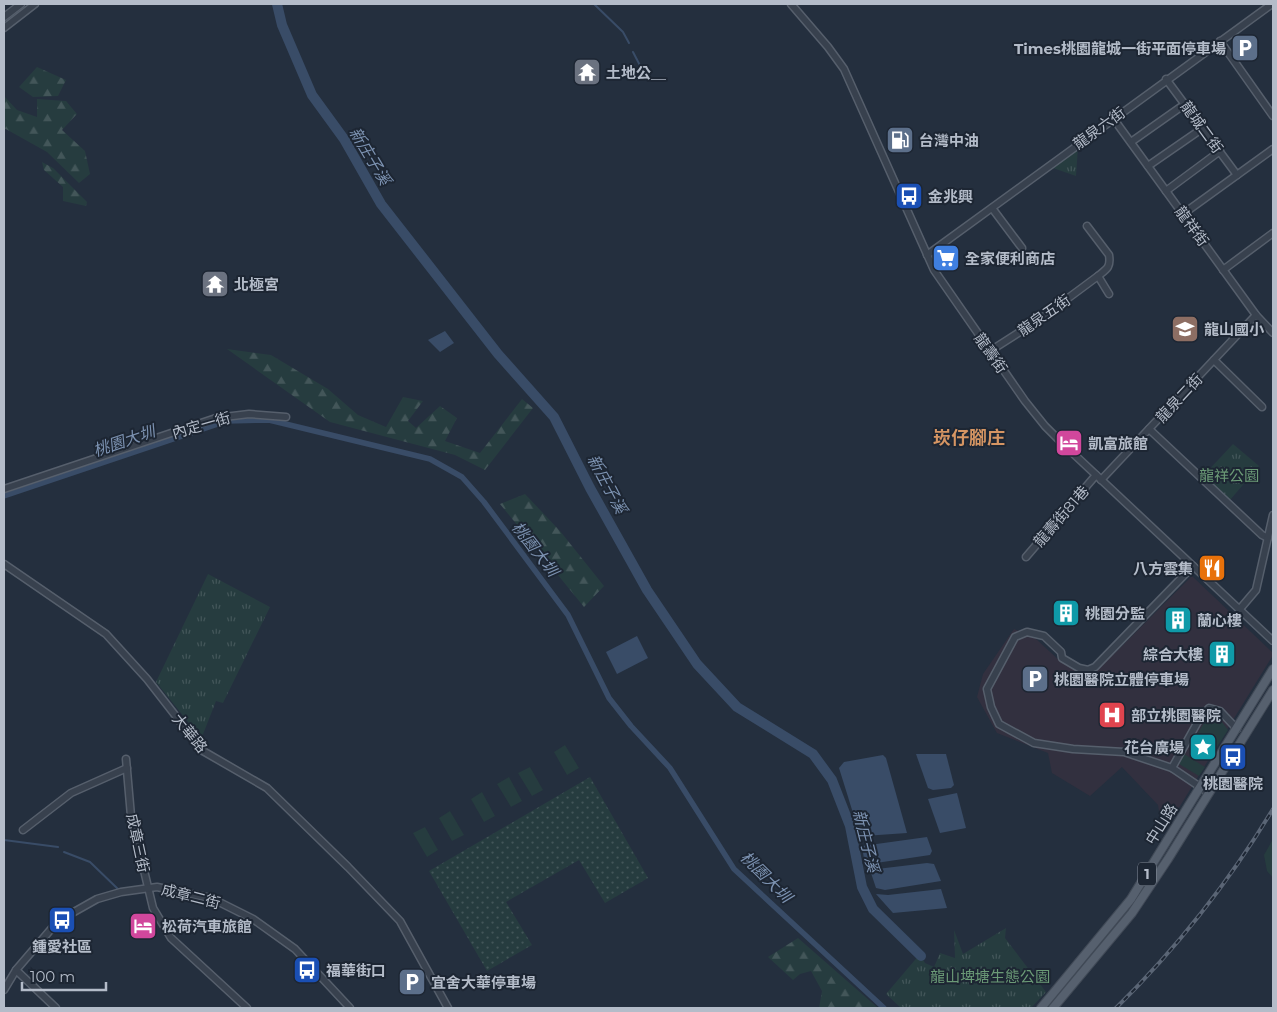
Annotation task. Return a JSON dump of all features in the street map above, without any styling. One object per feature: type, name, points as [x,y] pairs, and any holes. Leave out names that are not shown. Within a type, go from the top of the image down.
[{"type":"main road","name":"中山路","points":[[1041,1008],[1119,917],[1273,669]]},
{"type":"main road","name":"中山路","points":[[1053,1008],[1132,913],[1273,690]]},
{"type":"street","points":[[4,18],[21,4]]},
{"type":"street","points":[[4,28],[35,4]]},
{"type":"street","name":"龍壽街","points":[[791,4],[828,47],[844,69],[934,270],[1044,426],[1273,641]]},
{"type":"street","name":"龍泉六街","points":[[927,255],[1166,79],[1272,4]]},
{"type":"street","points":[[1220,41],[1273,116]]},
{"type":"street","name":"龍城二街","points":[[1166,79],[1237,175]]},
{"type":"street","points":[[1131,142],[1185,104]]},
{"type":"street","name":"龍祥街","points":[[1113,118],[1256,315],[1273,333]]},
{"type":"street","points":[[1148,166],[1203,128]]},
{"type":"street","points":[[1183,214],[1273,149]]},
{"type":"street","points":[[1166,191],[1220,151]]},
{"type":"street","points":[[992,208],[1022,248]]},
{"type":"street","name":"龍泉五街","points":[[990,351],[1040,319],[1108,268],[1109,255],[1087,226]]},
{"type":"street","points":[[1223,270],[1273,233]]},
{"type":"street","points":[[1098,276],[1109,294]]},
{"type":"street","name":"龍泉二街","points":[[1099,478],[1149,430],[1256,315]]},
{"type":"street","points":[[1214,360],[1262,407]]},
{"type":"street","name":"內定一街","points":[[4,489],[216,418],[249,414],[286,417]]},
{"type":"street","points":[[1149,430],[1268,538]]},
{"type":"street","name":"龍壽街81巷","points":[[1026,557],[1099,478]]},
{"type":"street","points":[[1239,610],[1256,590],[1273,515]]},
{"type":"street","name":"大華路","points":[[4,564],[106,634],[147,679],[203,751],[267,788],[400,921],[448,1008]]},
{"type":"street","points":[[1193,566],[1095,666],[1088,670],[1079,668],[1062,658],[1061,652],[1044,636],[1026,632],[1015,637],[987,689],[991,707],[999,724],[1025,740],[1073,749],[1124,752],[1172,768],[1209,793]]},
{"type":"street","points":[[1172,768],[1190,735],[1209,708],[1220,711],[1236,729]]},
{"type":"street","name":"成章三街","points":[[126,759],[131,816],[153,908],[171,938],[247,1008]]},
{"type":"street","points":[[23,830],[72,794],[127,768]]},
{"type":"street","name":"成章二街","points":[[4,990],[16,970],[58,921],[97,899],[121,892],[158,887],[211,898],[244,913],[295,948],[350,1008]]},
{"type":"street","points":[[16,970],[56,1008]]},
{"type":"shaded area","name":"部立桃園醫院","points":[[1192,576],[1273,655],[1169,824],[1160,817],[1158,805],[1122,767],[1090,796],[1052,773],[1048,753],[997,733],[977,697],[983,674],[1014,629],[1035,638],[1061,662],[1089,675],[1116,652]]},
{"type":"green space","points":[[37,67],[66,80],[58,96],[33,97],[19,87]]},
{"type":"green space","points":[[4,96],[17,110],[37,117],[37,99],[66,101],[77,114],[62,130],[85,151],[90,174],[79,183],[47,152],[4,128]]},
{"type":"green space","points":[[1078,147],[1076,176],[1050,167]]},
{"type":"green space","points":[[42,162],[53,168],[87,202],[86,206],[63,201],[63,187],[44,170]]},
{"type":"green space","points":[[227,349],[271,355],[328,389],[358,415],[386,427],[403,397],[423,401],[408,421],[416,428],[440,406],[457,418],[445,441],[480,453],[522,399],[533,408],[485,470],[455,455],[330,422]]},
{"type":"green space","name":"龍祥公園","points":[[1233,444],[1259,466],[1230,500],[1203,476]]},
{"type":"green space","points":[[525,494],[560,531],[604,586],[584,607],[500,504]]},
{"type":"green space","points":[[208,574],[270,607],[223,703],[216,701],[200,742],[189,723],[156,682]]},
{"type":"green space","points":[[1216,714],[1228,730],[1213,753],[1193,741],[1209,715]]},
{"type":"green space","points":[[565,745],[579,768],[567,775],[554,752]]},
{"type":"green space","points":[[1184,754],[1205,767],[1199,776],[1179,764]]},
{"type":"green space","points":[[530,767],[543,790],[532,796],[518,773]]},
{"type":"green space","points":[[509,777],[522,801],[511,807],[497,784]]},
{"type":"green space","points":[[590,777],[648,878],[605,903],[579,860],[506,902],[532,945],[487,971],[429,871]]},
{"type":"green space","points":[[482,792],[495,816],[484,822],[471,799]]},
{"type":"green space","points":[[450,811],[464,835],[452,841],[439,818]]},
{"type":"green space","points":[[425,827],[438,850],[427,857],[413,833]]},
{"type":"green space","points":[[1273,839],[1273,878],[1267,871],[1264,855]]},
{"type":"green space","name":"龍山埤塘生態公園","points":[[1006,928],[1005,938],[1046,992],[1031,1008],[901,1008],[886,994],[920,954],[925,963],[934,967],[940,953],[955,958],[954,930],[963,954]]},
{"type":"green space","points":[[798,938],[878,1008],[819,1008],[822,991],[811,971],[800,974],[793,980],[768,957]]},
{"type":"water","points":[[445,331],[454,343],[440,352],[428,340]]},
{"type":"water","points":[[637,636],[648,658],[617,674],[606,652]]},
{"type":"water","points":[[916,754],[946,754],[954,785],[951,788],[933,790],[928,788]]},
{"type":"water","points":[[883,755],[886,758],[907,833],[864,836],[858,829],[839,768],[844,762]]},
{"type":"water","points":[[957,793],[966,828],[940,833],[928,799]]},
{"type":"water","points":[[927,837],[932,851],[930,855],[876,863],[867,863],[864,859],[862,846]]},
{"type":"water","points":[[927,863],[934,864],[941,881],[885,890],[876,888],[871,873],[877,869]]},
{"type":"water","points":[[941,889],[947,908],[893,913],[876,894],[888,895]]},
{"type":"waterway","name":"新庄子溪","points":[[277,4],[282,25],[312,95],[344,139],[381,204],[498,354],[554,417],[590,488],[647,590],[697,664],[737,707],[813,754],[832,780],[850,826],[862,887],[873,909],[921,956]]},
{"type":"waterway","points":[[594,4],[623,32],[629,43]]},
{"type":"waterway","points":[[633,52],[646,77]]},
{"type":"waterway","name":"桃園大圳","points":[[4,496],[227,421],[269,420],[430,459],[462,477],[484,502],[568,615],[609,698],[631,726],[670,768],[734,869],[884,1008]]},
{"type":"waterway","points":[[4,840],[58,847]]},
{"type":"waterway","points":[[64,852],[90,862],[120,891]]},
{"type":"railway","points":[[1116,1008],[1160,962],[1201,913],[1273,809]]},
{"type":"place","name":"Times桃園龍城一街平面停車場","points":[[1245,48]]},
{"type":"place","name":"土地公＿","points":[[587,72]]},
{"type":"place","name":"台灣中油","points":[[900,140]]},
{"type":"place","name":"金兆興","points":[[909,196]]},
{"type":"place","name":"全家便利商店","points":[[946,258]]},
{"type":"place","name":"北極宮","points":[[215,284]]},
{"type":"place","name":"龍山國小","points":[[1185,329]]},
{"type":"place","name":"凱富旅館","points":[[1069,443]]},
{"type":"place","name":"八方雲集","points":[[1212,568]]},
{"type":"place","name":"桃園分監","points":[[1066,613]]},
{"type":"place","name":"蘭心樓","points":[[1178,620]]},
{"type":"place","name":"綜合大樓","points":[[1222,654]]},
{"type":"place","name":"桃園醫院立體停車場","points":[[1035,679]]},
{"type":"place","name":"部立桃園醫院","points":[[1112,715]]},
{"type":"place","name":"花台廣場","points":[[1203,747]]},
{"type":"place","name":"桃園醫院","points":[[1233,757]]},
{"type":"place","name":"鍾愛社區","points":[[62,920]]},
{"type":"place","name":"松荷汽車旅館","points":[[143,926]]},
{"type":"place","name":"福華街口","points":[[307,970]]},
{"type":"place","name":"宜舍大華停車場","points":[[412,982]]},
{"type":"district","name":"崁仔腳庄","points":[[969,438]]}]
